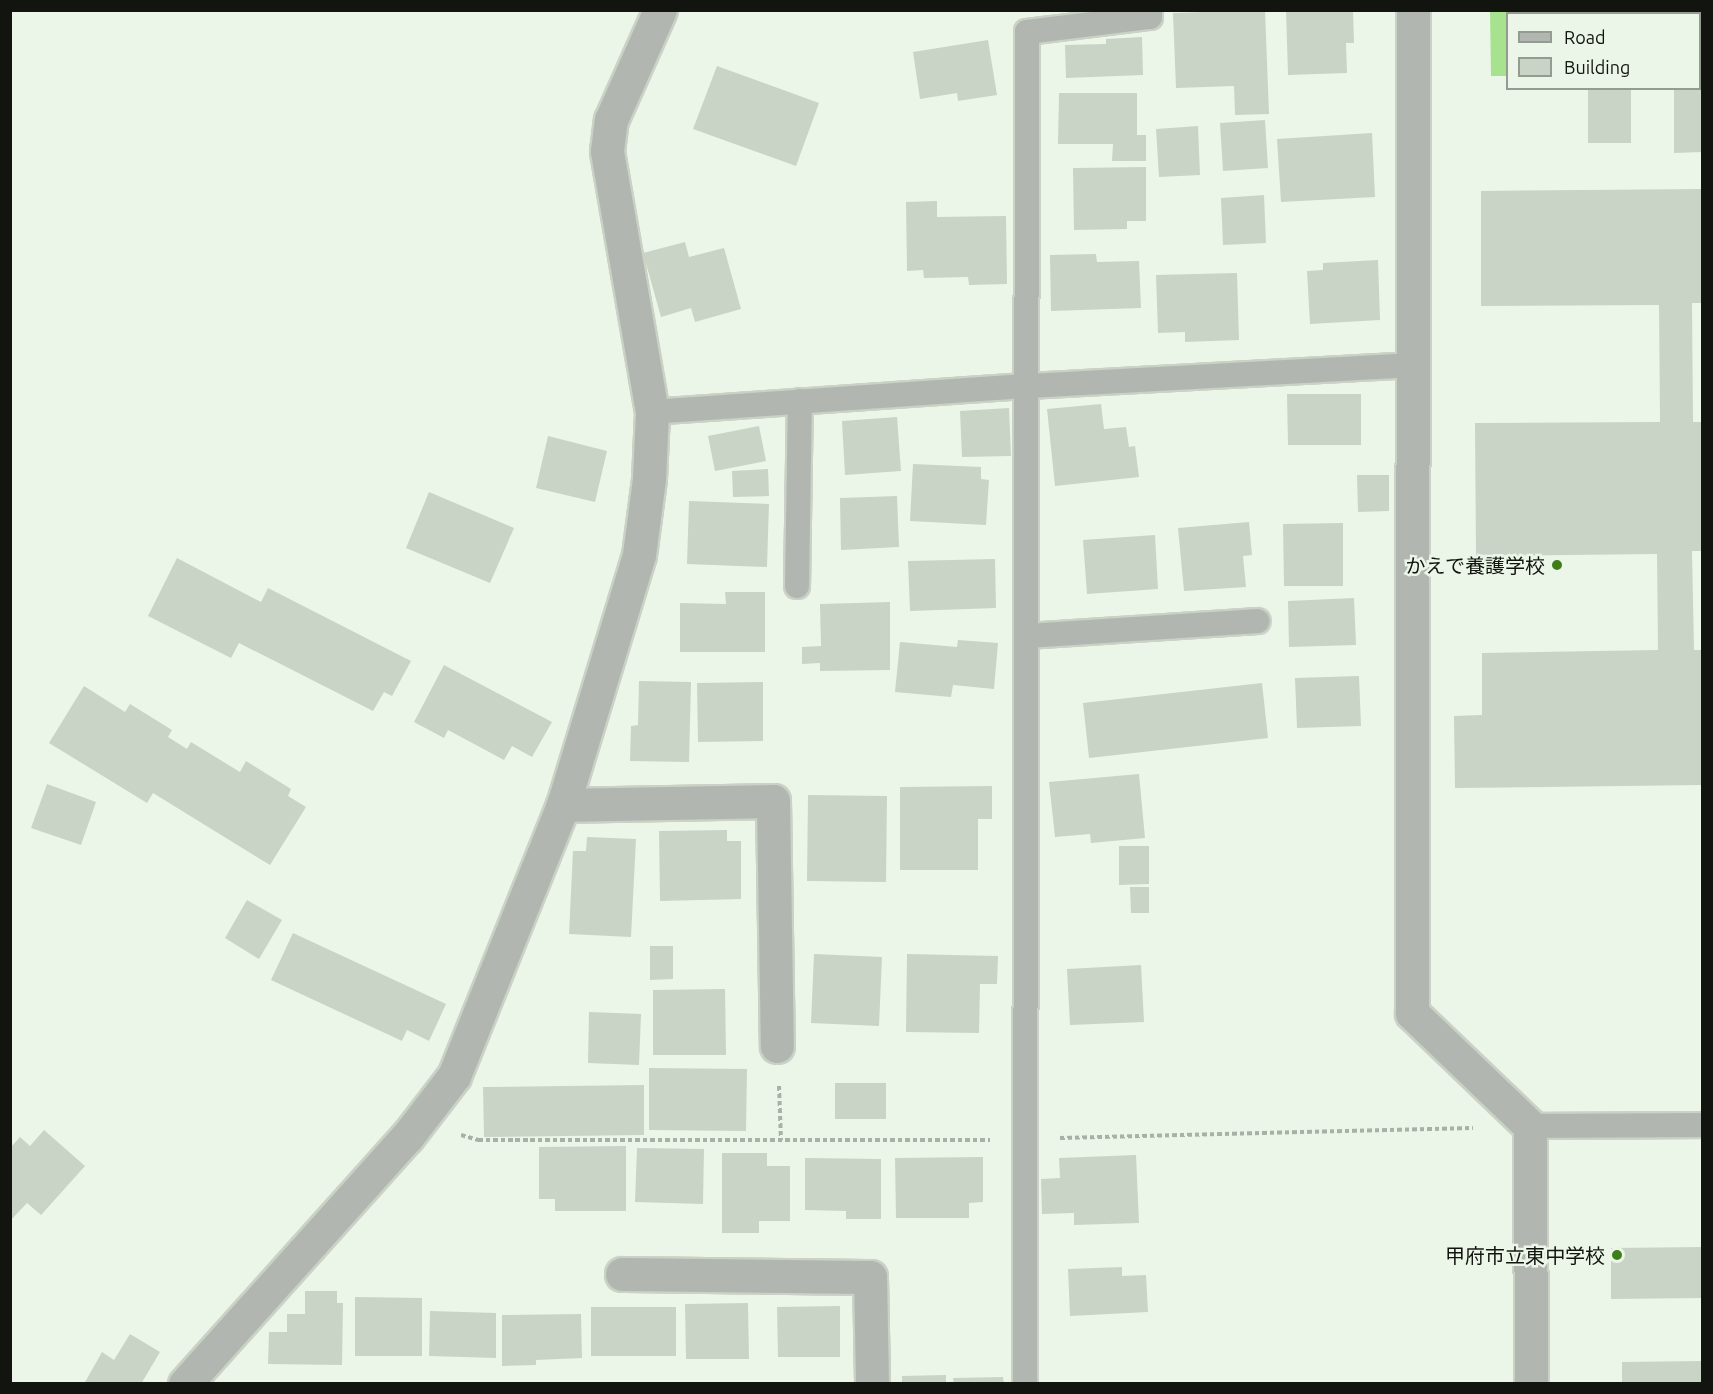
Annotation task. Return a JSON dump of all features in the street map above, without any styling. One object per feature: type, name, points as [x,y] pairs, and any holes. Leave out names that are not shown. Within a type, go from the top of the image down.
[{"type":"street","points":[[185,1383],[419,1122],[454,1076],[563,805],[639,555],[649,479],[652,412],[607,151],[611,120],[660,10]]},
{"type":"street","points":[[1413,10],[1412,1013],[1530,1126],[1532,1383]]},
{"type":"street","points":[[563,805],[773,801],[777,1046]]},
{"type":"street","points":[[622,1274],[870,1277],[872,1383]]},
{"type":"lane","points":[[1025,1383],[1027,32],[1150,17],[1150,10]]},
{"type":"lane","points":[[652,412],[1027,386],[1411,365]]},
{"type":"lane","points":[[797,586],[800,401]]},
{"type":"lane","points":[[1027,636],[1257,621]]},
{"type":"lane","points":[[1530,1126],[1702,1125]]},
{"type":"path","points":[[777,1046],[782,1140]]},
{"type":"path","points":[[419,1122],[478,1140],[1026,1140],[1530,1126]]},
{"type":"shaded area","points":[[1490,11],[1554,11],[1506,12],[1506,76],[1491,76]]},
{"type":"building","points":[[1265,10],[1269,114],[1235,115],[1234,86],[1176,88],[1173,13]]},
{"type":"building","points":[[1286,10],[1353,10],[1354,43],[1346,43],[1347,73],[1288,75]]},
{"type":"building","points":[[1588,10],[1632,10],[1632,12],[1588,12]]},
{"type":"building","points":[[1673,10],[1702,10],[1702,152],[1674,153],[1674,90],[1701,90],[1701,12],[1673,12]]},
{"type":"building","points":[[1142,37],[1143,75],[1066,78],[1065,45],[1106,44],[1106,39]]},
{"type":"building","points":[[988,40],[997,95],[958,101],[957,93],[920,99],[913,52]]},
{"type":"building","points":[[717,66],[819,103],[796,166],[693,129]]},
{"type":"building","points":[[1588,90],[1631,90],[1631,143],[1588,143]]},
{"type":"building","points":[[1059,93],[1137,93],[1137,135],[1146,135],[1146,161],[1112,161],[1113,144],[1058,144]]},
{"type":"building","points":[[1265,120],[1268,168],[1223,171],[1220,123]]},
{"type":"building","points":[[1198,126],[1200,175],[1159,177],[1156,129]]},
{"type":"building","points":[[1372,133],[1375,197],[1281,202],[1277,139]]},
{"type":"building","points":[[1146,167],[1146,221],[1127,221],[1127,229],[1074,230],[1073,168]]},
{"type":"building","points":[[1702,189],[1702,303],[1692,303],[1693,422],[1702,422],[1702,551],[1692,551],[1694,650],[1702,650],[1702,785],[1455,788],[1454,716],[1482,715],[1482,653],[1658,650],[1657,554],[1476,556],[1475,423],[1660,422],[1659,305],[1481,306],[1481,191]]},
{"type":"building","points":[[1264,195],[1266,243],[1223,245],[1221,198]]},
{"type":"building","points":[[937,201],[937,217],[1006,216],[1007,284],[969,285],[968,277],[924,278],[923,270],[907,271],[906,202]]},
{"type":"building","points":[[685,242],[689,257],[724,248],[741,309],[695,322],[691,308],[661,317],[643,253]]},
{"type":"building","points":[[1096,254],[1097,262],[1139,261],[1141,308],[1051,311],[1050,255]]},
{"type":"building","points":[[1378,260],[1380,320],[1310,324],[1307,271],[1323,270],[1323,263]]},
{"type":"building","points":[[1237,273],[1239,340],[1185,342],[1185,332],[1158,333],[1156,275]]},
{"type":"building","points":[[1287,394],[1361,394],[1361,445],[1288,445]]},
{"type":"building","points":[[1101,404],[1104,429],[1126,427],[1129,447],[1135,446],[1139,477],[1055,486],[1047,409]]},
{"type":"building","points":[[1009,408],[1011,456],[962,457],[960,411]]},
{"type":"building","points":[[897,417],[901,471],[845,475],[842,421]]},
{"type":"building","points":[[759,426],[766,461],[715,471],[708,436]]},
{"type":"building","points":[[548,436],[607,451],[595,502],[536,488]]},
{"type":"building","points":[[913,464],[981,467],[981,479],[989,480],[986,525],[910,521]]},
{"type":"building","points":[[768,469],[769,496],[733,497],[732,471]]},
{"type":"building","points":[[1357,475],[1389,475],[1389,511],[1358,512]]},
{"type":"building","points":[[429,492],[514,528],[490,583],[406,548]]},
{"type":"building","points":[[897,496],[899,547],[841,550],[840,498]]},
{"type":"building","points":[[689,501],[769,504],[767,567],[687,564]]},
{"type":"building","points":[[1249,522],[1252,555],[1243,556],[1246,587],[1184,591],[1178,528]]},
{"type":"building","points":[[1343,523],[1343,586],[1284,586],[1283,524]]},
{"type":"building","points":[[1155,535],[1158,589],[1087,594],[1083,540]]},
{"type":"building","points":[[177,558],[261,602],[268,588],[411,661],[392,696],[384,692],[373,711],[239,643],[231,658],[148,616]]},
{"type":"building","points":[[995,559],[996,608],[910,611],[908,561]]},
{"type":"building","points":[[725,592],[765,592],[765,652],[680,652],[680,603],[726,604]]},
{"type":"building","points":[[1354,598],[1356,645],[1289,647],[1288,601]]},
{"type":"building","points":[[890,602],[890,670],[820,671],[820,663],[802,664],[802,647],[821,646],[820,604]]},
{"type":"building","points":[[958,640],[998,643],[994,689],[953,685],[951,697],[895,692],[900,642],[957,647]]},
{"type":"building","points":[[444,665],[552,722],[532,757],[512,746],[504,760],[448,730],[444,738],[414,722]]},
{"type":"building","points":[[1359,676],[1361,726],[1297,728],[1295,678]]},
{"type":"building","points":[[639,681],[691,682],[689,762],[630,761],[631,726],[638,725]]},
{"type":"building","points":[[763,682],[763,741],[698,742],[697,683]]},
{"type":"building","points":[[1262,683],[1268,738],[1089,758],[1083,703]]},
{"type":"building","points":[[84,686],[125,712],[130,704],[172,730],[168,737],[187,749],[191,742],[240,772],[246,761],[291,789],[288,796],[306,807],[270,865],[153,793],[147,803],[49,743]]},
{"type":"building","points":[[1139,774],[1145,838],[1091,843],[1090,834],[1055,837],[1049,782]]},
{"type":"building","points":[[47,784],[96,802],[81,845],[31,828]]},
{"type":"building","points":[[992,786],[992,819],[978,819],[978,870],[900,870],[900,787]]},
{"type":"building","points":[[808,795],[887,796],[886,882],[807,881]]},
{"type":"building","points":[[727,830],[727,841],[741,841],[741,899],[660,901],[659,831]]},
{"type":"building","points":[[587,837],[636,839],[631,937],[569,934],[573,851],[586,851]]},
{"type":"building","points":[[1119,846],[1149,846],[1149,884],[1119,885]]},
{"type":"building","points":[[1130,887],[1149,887],[1149,913],[1131,913]]},
{"type":"building","points":[[247,900],[282,920],[259,959],[225,938]]},
{"type":"building","points":[[293,933],[446,1004],[429,1041],[407,1030],[402,1041],[271,980]]},
{"type":"building","points":[[650,946],[673,946],[673,979],[650,980]]},
{"type":"building","points":[[814,954],[882,957],[879,1026],[811,1023]]},
{"type":"building","points":[[907,954],[998,956],[997,984],[980,984],[979,1033],[906,1032]]},
{"type":"building","points":[[1141,965],[1144,1022],[1070,1025],[1067,969]]},
{"type":"building","points":[[725,989],[726,1055],[653,1055],[653,990]]},
{"type":"building","points":[[589,1012],[641,1014],[639,1065],[588,1063]]},
{"type":"building","points":[[649,1068],[747,1069],[746,1131],[649,1130]]},
{"type":"building","points":[[835,1083],[886,1083],[886,1119],[835,1119]]},
{"type":"building","points":[[644,1085],[644,1135],[484,1137],[483,1087]]},
{"type":"building","points":[[44,1130],[85,1166],[41,1215],[27,1203],[10,1221],[10,1148],[20,1137],[30,1146]]},
{"type":"building","points":[[626,1146],[626,1211],[555,1211],[555,1199],[539,1199],[539,1147]]},
{"type":"building","points":[[637,1148],[704,1149],[703,1204],[635,1202]]},
{"type":"building","points":[[722,1153],[767,1153],[767,1166],[790,1166],[790,1221],[759,1221],[759,1233],[722,1233]]},
{"type":"building","points":[[1136,1155],[1139,1223],[1074,1225],[1074,1213],[1042,1214],[1041,1179],[1060,1178],[1059,1158]]},
{"type":"building","points":[[983,1157],[983,1202],[969,1203],[969,1218],[896,1218],[895,1158]]},
{"type":"building","points":[[805,1158],[881,1159],[881,1219],[846,1219],[846,1211],[805,1210]]},
{"type":"building","points":[[1702,1247],[1702,1298],[1611,1299],[1611,1248]]},
{"type":"building","points":[[1122,1267],[1122,1276],[1146,1275],[1148,1312],[1070,1316],[1068,1269]]},
{"type":"building","points":[[305,1291],[337,1291],[337,1303],[343,1303],[342,1365],[268,1364],[269,1332],[287,1332],[287,1314],[305,1314]]},
{"type":"building","points":[[355,1297],[422,1298],[422,1356],[355,1356]]},
{"type":"building","points":[[748,1303],[749,1359],[686,1359],[685,1304]]},
{"type":"building","points":[[840,1306],[840,1357],[778,1357],[777,1307]]},
{"type":"building","points":[[591,1307],[676,1307],[676,1356],[591,1356]]},
{"type":"building","points":[[430,1311],[496,1313],[496,1358],[429,1356]]},
{"type":"building","points":[[581,1314],[582,1358],[536,1360],[536,1365],[502,1366],[502,1315]]},
{"type":"building","points":[[130,1334],[160,1352],[141,1384],[84,1384],[102,1352],[114,1360]]},
{"type":"building","points":[[1702,1361],[1702,1384],[1622,1384],[1622,1362]]},
{"type":"building","points":[[946,1375],[946,1384],[902,1384],[902,1376]]},
{"type":"building","points":[[1003,1377],[1004,1384],[954,1384],[953,1378]]},
{"type":"place","name":"かえで養護学校","points":[[1557,565]]},
{"type":"place","name":"甲府市立東中学校","points":[[1617,1255]]}]
